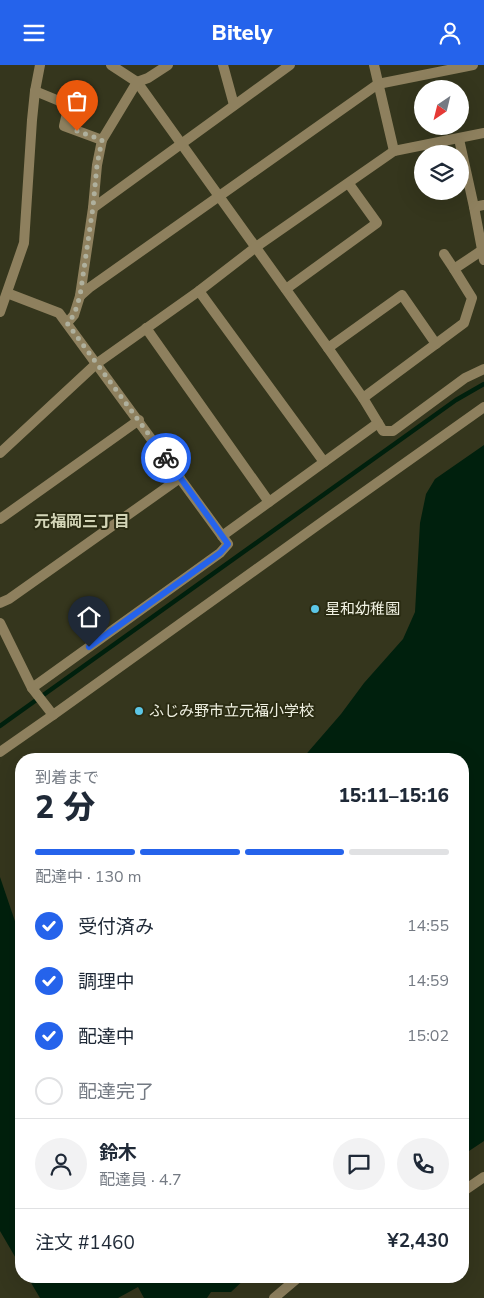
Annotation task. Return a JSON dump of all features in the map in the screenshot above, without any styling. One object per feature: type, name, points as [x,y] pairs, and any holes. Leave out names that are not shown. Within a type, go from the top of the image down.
[{"type":"street","points":[[0,312],[24,243],[35,91],[40,65]]},
{"type":"street","points":[[111,65],[137,82],[328,348],[363,398],[383,431],[393,431],[464,378],[484,369]]},
{"type":"street","points":[[67,323],[74,315],[80,296],[102,140],[137,82],[148,79],[168,65]]},
{"type":"street","points":[[223,65],[234,105]]},
{"type":"street","points":[[93,207],[290,65]]},
{"type":"street","points":[[374,65],[394,151]]},
{"type":"street","points":[[80,296],[378,83],[473,65]]},
{"type":"street","points":[[35,91],[69,105],[64,126],[102,140]]},
{"type":"street","points":[[0,453],[96,364],[199,291],[256,247],[394,151],[484,133]]},
{"type":"street","points":[[454,269],[483,256],[479,206],[459,139]]},
{"type":"street","points":[[286,289],[377,223],[349,184]]},
{"type":"street","points":[[363,398],[464,323],[472,298],[444,254]]},
{"type":"street","points":[[199,291],[324,462]]},
{"type":"street","points":[[7,293],[59,313],[228,544],[220,553],[32,688]]},
{"type":"street","points":[[328,348],[402,295],[436,344]]},
{"type":"street","points":[[146,328],[269,503]]},
{"type":"street","points":[[0,752],[484,407]]},
{"type":"street","points":[[0,519],[139,420]]},
{"type":"street","points":[[222,536],[378,423]]},
{"type":"street","points":[[0,603],[9,599],[180,478]]},
{"type":"street","points":[[0,623],[32,688],[52,715]]},
{"type":"street","points":[[469,1187],[484,1177]]},
{"type":"street","points":[[274,1298],[292,1283]]},
{"type":"shaded area","points":[[484,445],[484,1141],[469,1151],[469,753],[307,753],[341,714],[364,683],[403,639],[415,612],[420,523],[426,494],[435,479]]},
{"type":"shaded area","points":[[0,877],[15,921],[15,1257],[0,1231]]},
{"type":"shaded area","points":[[31,1283],[241,1283],[231,1292],[211,1292],[207,1298],[144,1298],[138,1287],[118,1298],[40,1298]]},
{"type":"waterway","points":[[0,726],[456,400],[484,384]]},
{"type":"way so far","points":[[77,131],[102,140],[80,296],[74,315],[67,323],[166,458]]},
{"type":"place","name":"星和幼稚園","points":[[315,609]]},
{"type":"place","name":"ふじみ野市立元福小学校","points":[[139,711]]},
{"type":"district","name":"元福岡三丁目","points":[[82,521]]},
{"type":"route","points":[[89,647],[220,553],[228,544],[166,458]]}]
